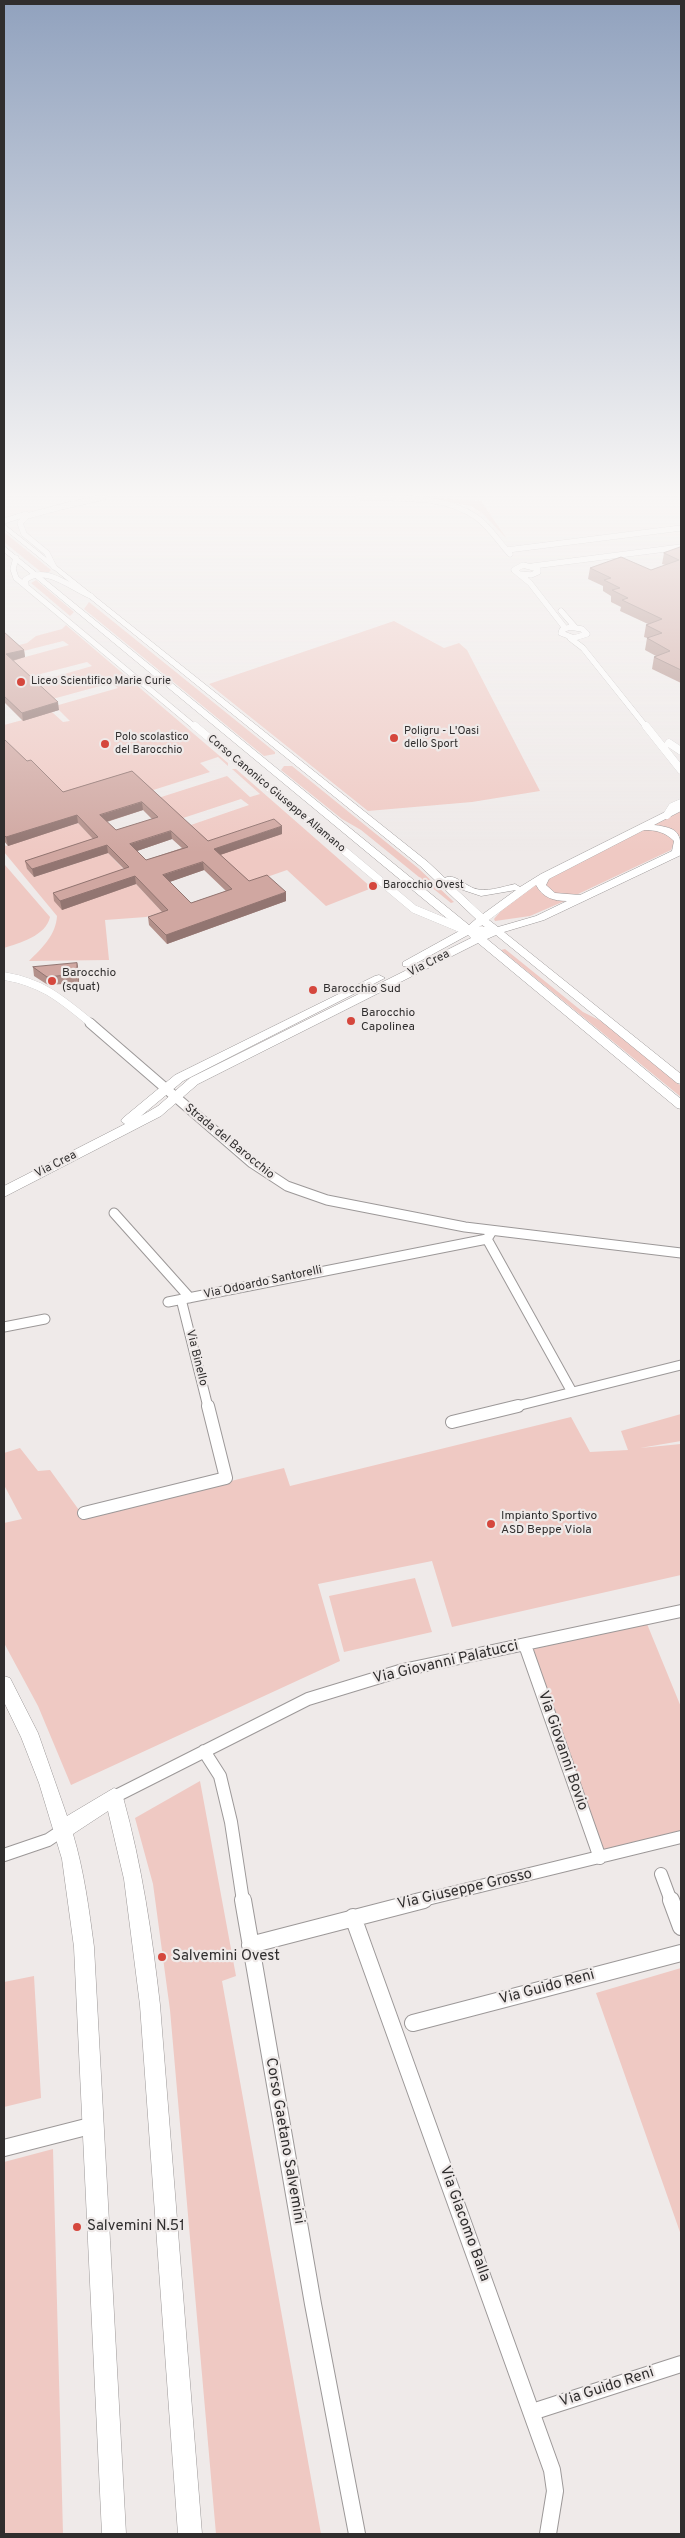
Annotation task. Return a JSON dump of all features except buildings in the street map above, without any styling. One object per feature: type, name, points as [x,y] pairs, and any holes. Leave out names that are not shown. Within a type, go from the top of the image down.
[{"type":"main road","name":"Corso Canonico Giuseppe Allamano","points":[[86,615],[467,931],[681,1105]]},
{"type":"main road","name":"Corso Canonico Giuseppe Allamano","points":[[115,615],[424,864],[478,916],[681,1080]]},
{"type":"main road","points":[[268,766],[292,758]]},
{"type":"main road","name":"Via Crea","points":[[667,814],[681,807]]},
{"type":"main road","points":[[641,827],[660,828],[674,834],[679,840],[679,851]]},
{"type":"main road","name":"Via Crea","points":[[4,1192],[141,1122],[172,1094],[194,1082],[478,939],[540,918],[679,851]]},
{"type":"main road","points":[[545,876],[541,885],[548,894],[562,898],[584,897]]},
{"type":"main road","name":"Via Crea","points":[[519,891],[531,884]]},
{"type":"main road","name":"Via Crea","points":[[172,1094],[179,1078],[431,952],[467,931],[478,916]]},
{"type":"main road","points":[[540,918],[520,933],[522,939],[604,1009],[625,1034]]},
{"type":"main road","points":[[4,1684],[29,1733],[63,1830],[71,1859],[84,1946],[114,2534]]},
{"type":"main road","points":[[114,1797],[125,1835],[143,1940],[190,2534]]},
{"type":"main road","name":"Via Giovanni Palatucci","points":[[63,1830],[114,1797]]},
{"type":"street","name":"Corso Canonico Giuseppe Allamano","points":[[64,615],[414,909],[467,931],[497,931]]},
{"type":"street","points":[[555,615],[565,628]]},
{"type":"street","points":[[565,615],[575,627],[586,632],[583,637]]},
{"type":"street","points":[[575,627],[565,628],[561,633],[583,648],[681,770]]},
{"type":"street","points":[[570,638],[583,637]]},
{"type":"street","points":[[583,637],[681,759]]},
{"type":"street","points":[[641,721],[649,720]]},
{"type":"street","points":[[669,744],[681,751]]},
{"type":"street","name":"Via Crea","points":[[531,884],[667,814],[672,807],[681,802]]},
{"type":"street","points":[[424,864],[473,892],[498,894],[531,884]]},
{"type":"street","name":"Via Crea","points":[[478,916],[480,906],[519,891]]},
{"type":"street","name":"Strada del Barocchio","points":[[4,976],[27,980],[57,996],[266,1174],[287,1186],[313,1196],[349,1205],[490,1235],[681,1252]]},
{"type":"street","name":"Via Odoardo Santorelli","points":[[114,1213],[185,1298]]},
{"type":"street","points":[[490,1235],[572,1392]]},
{"type":"street","name":"Strada del Barocchio","points":[[336,1268],[490,1235]]},
{"type":"street","name":"Via Odoardo Santorelli","points":[[168,1302],[336,1268]]},
{"type":"street","name":"Via Binello","points":[[84,1513],[226,1478],[185,1298]]},
{"type":"street","points":[[4,1327],[45,1319]]},
{"type":"street","points":[[452,1422],[681,1365]]},
{"type":"street","name":"Via Giovanni Palatucci","points":[[114,1797],[308,1699],[403,1670],[681,1611]]},
{"type":"street","name":"Via Giovanni Bovio","points":[[525,1644],[600,1858]]},
{"type":"street","name":"Corso Gaetano Salvemini","points":[[204,1751],[220,1776],[231,1822],[250,1945],[313,2304],[357,2534]]},
{"type":"street","points":[[4,1855],[48,1840],[63,1830]]},
{"type":"street","name":"Via Giuseppe Grosso","points":[[250,1945],[353,1917],[681,1837]]},
{"type":"street","points":[[661,1874],[681,1927]]},
{"type":"street","name":"Via Giacomo Balla","points":[[353,1917],[552,2470],[554,2484],[548,2534]]},
{"type":"street","name":"Via Guido Reni","points":[[413,2023],[681,1953]]},
{"type":"street","points":[[4,2148],[94,2125]]},
{"type":"street","name":"Via Guido Reni","points":[[532,2412],[681,2364]]},
{"type":"shaded area","points":[[92,615],[106,615],[275,752],[275,754],[264,756]]},
{"type":"shaded area","name":"Poligru - L'Oasi dello Sport","points":[[394,621],[444,648],[459,643],[467,650],[540,791],[472,802],[368,811],[209,684]]},
{"type":"shaded area","points":[[66,625],[228,763],[228,766],[218,757],[200,763],[210,772],[147,792],[64,800],[4,743],[4,725],[52,712],[63,722],[70,721],[55,706],[118,688],[111,683],[49,700],[30,684],[92,666],[87,662],[25,678],[7,662],[69,645],[63,641],[4,656],[4,649],[27,643],[36,636],[62,629]]},
{"type":"shaded area","points":[[284,766],[292,766],[418,868],[454,902],[451,903],[361,830],[342,819],[281,770]]},
{"type":"shaded area","points":[[232,769],[236,769],[372,888],[326,906],[287,870],[244,885],[185,827],[249,805],[241,799],[177,820],[155,799],[227,776],[250,797],[260,794]]},
{"type":"shaded area","points":[[681,810],[681,837],[662,826],[651,825]]},
{"type":"shaded area","points":[[78,823],[99,845],[27,869],[34,877],[108,853],[130,876],[61,909],[136,884],[162,912],[146,917],[105,920],[109,960],[29,961],[51,935],[57,916],[4,852],[4,844],[6,846]]},
{"type":"shaded area","points":[[658,830],[674,839],[675,842],[671,850],[576,895],[556,895],[546,888],[545,881],[639,831]]},
{"type":"shaded area","points":[[5,865],[50,917],[47,924],[38,934],[4,948]]},
{"type":"shaded area","points":[[538,883],[567,900],[530,916],[495,921],[494,919],[505,906]]},
{"type":"shaded area","points":[[505,949],[583,1012],[603,1022],[681,1086],[681,1097],[501,950]]},
{"type":"shaded area","points":[[681,1414],[681,1441],[640,1448],[681,1444],[681,1575],[452,1627],[432,1561],[318,1584],[340,1661],[71,1785],[38,1706],[4,1643],[4,1523],[22,1519],[4,1485],[4,1453],[20,1448],[38,1471],[50,1470],[84,1517],[284,1468],[290,1486],[571,1417],[590,1452],[628,1450],[621,1431]]},
{"type":"shaded area","points":[[415,1578],[432,1632],[344,1652],[329,1596]]},
{"type":"shaded area","points":[[645,1619],[681,1707],[681,1838],[600,1859],[525,1645]]},
{"type":"shaded area","points":[[200,1781],[236,1976],[222,1981],[321,2534],[216,2534],[170,2010],[153,1884],[135,1818]]},
{"type":"shaded area","points":[[681,1968],[681,2235],[596,1993]]},
{"type":"shaded area","points":[[34,1976],[41,2098],[4,2107],[4,1982]]},
{"type":"shaded area","points":[[53,2149],[63,2534],[4,2534],[4,2162]]},
{"type":"place","name":"Liceo Scientifico Marie Curie","points":[[21,682]]},
{"type":"place","name":"Poligru - L'Oasi dello Sport","points":[[394,738]]},
{"type":"place","name":"Polo scolastico del Barocchio","points":[[105,744]]},
{"type":"place","name":"Barocchio Ovest","points":[[373,886]]},
{"type":"place","name":"Barocchio (squat)","points":[[52,981]]},
{"type":"place","name":"Barocchio Sud","points":[[313,990]]},
{"type":"place","name":"Barocchio Capolinea","points":[[351,1021]]},
{"type":"place","name":"Impianto Sportivo ASD Beppe Viola","points":[[491,1524]]},
{"type":"place","name":"Salvemini Ovest","points":[[162,1957]]},
{"type":"place","name":"Salvemini N.51","points":[[77,2227]]}]
